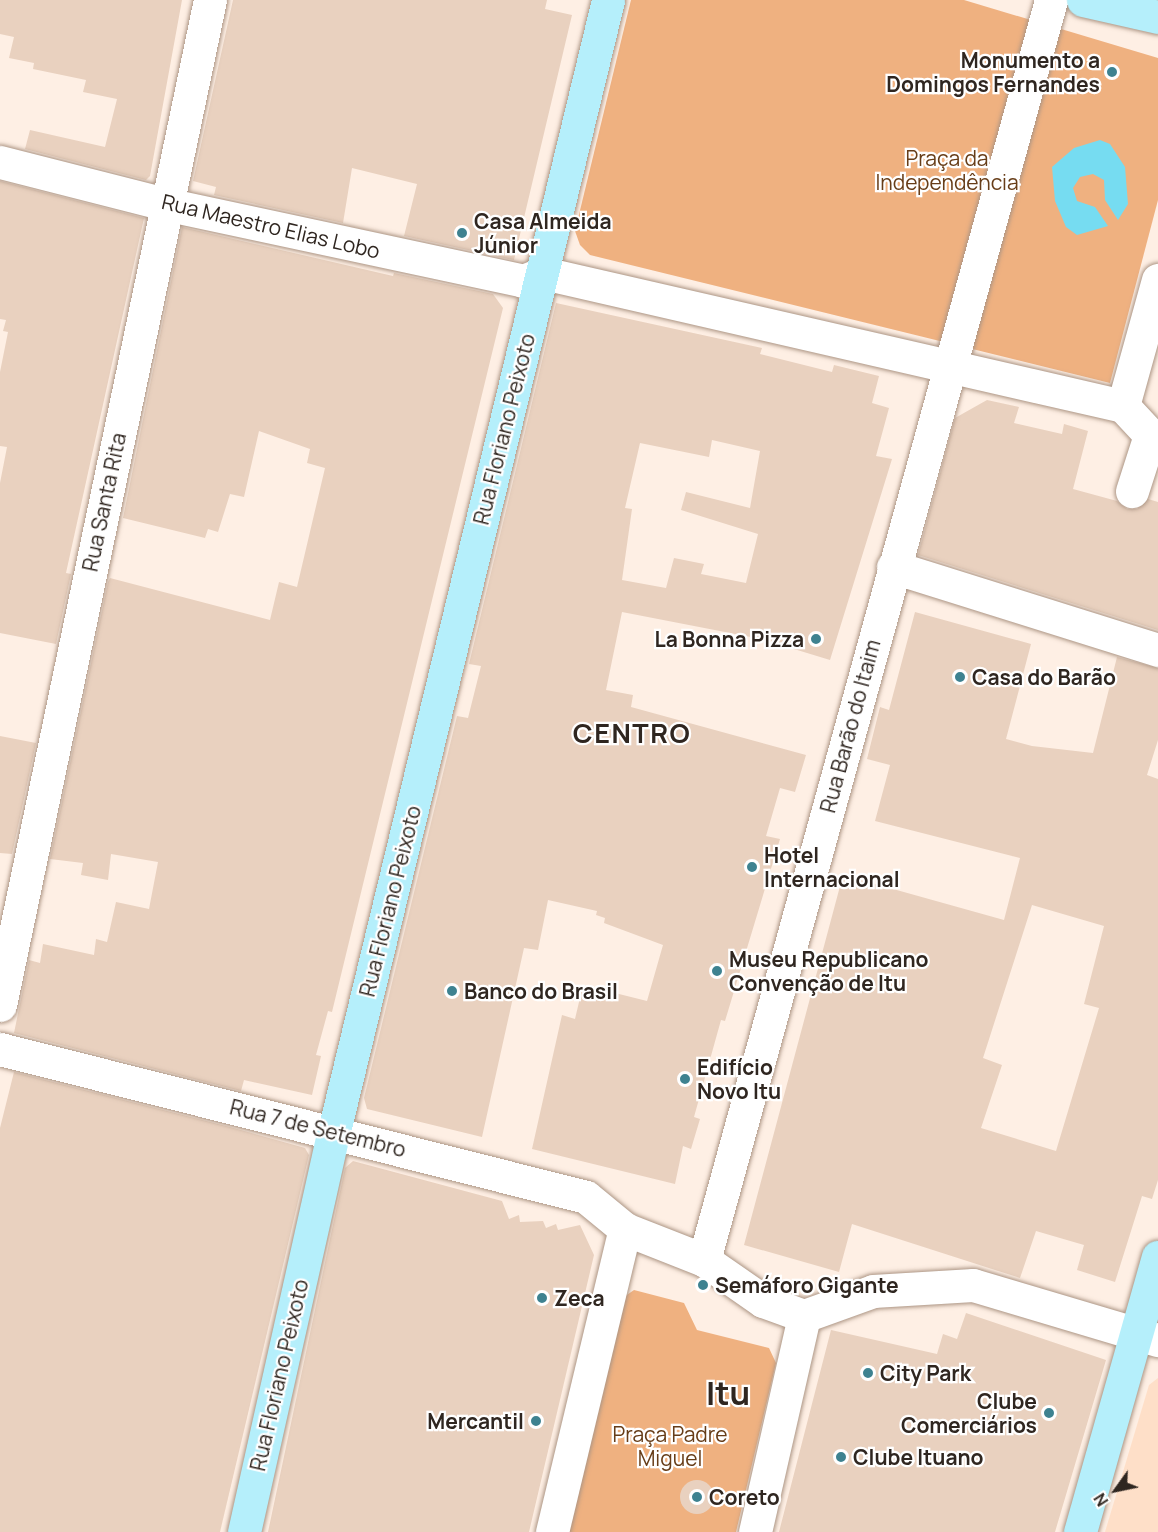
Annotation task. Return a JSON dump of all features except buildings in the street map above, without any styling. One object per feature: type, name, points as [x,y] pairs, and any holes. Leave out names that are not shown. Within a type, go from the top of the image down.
[{"type":"main road","points":[[543,273],[608,0]]},
{"type":"main road","points":[[1083,0],[1158,17]]},
{"type":"main road","name":"Rua Floriano Peixoto","points":[[244,1532],[334,1131],[543,273]]},
{"type":"main road","points":[[1080,1532],[1147,1336],[1158,1257]]},
{"type":"street","name":"Rua Santa Rita","points":[[0,1005],[165,204],[210,0]]},
{"type":"street","points":[[948,364],[1051,0]]},
{"type":"street","name":"Rua Maestro Elias Lobo","points":[[0,162],[165,204],[523,281],[543,273]]},
{"type":"street","points":[[543,273],[948,364],[1123,406],[1150,435],[1132,491]]},
{"type":"street","points":[[1123,406],[1158,280]]},
{"type":"street","name":"Rua Barão do Itaim","points":[[704,1260],[948,364]]},
{"type":"street","points":[[893,567],[1158,650]]},
{"type":"street","name":"Rua 7 de Setembro","points":[[0,1049],[334,1131],[586,1197],[625,1229]]},
{"type":"street","points":[[552,1532],[625,1229],[704,1260],[763,1302],[804,1316],[873,1291],[944,1284],[974,1285],[1147,1336]]},
{"type":"street","points":[[755,1532],[804,1316]]},
{"type":"shaded area","points":[[1158,1378],[1158,1532],[1105,1532],[1149,1385]]},
{"type":"green space","name":"Praça da Independência","points":[[631,0],[964,0],[1158,58],[1158,200],[1110,383],[590,255],[580,245],[575,231]]},
{"type":"green space","name":"Praça Padre Miguel","points":[[634,1290],[684,1303],[697,1330],[769,1348],[776,1363],[736,1532],[563,1532],[621,1299]]},
{"type":"water","points":[[1100,140],[1110,144],[1125,167],[1128,204],[1118,220],[1105,200],[1104,180],[1093,174],[1080,177],[1073,188],[1077,201],[1095,207],[1108,226],[1077,235],[1066,227],[1055,201],[1052,167],[1074,148]]},
{"type":"place","name":"Monumento a Domingos Fernandes","points":[[1112,72]]},
{"type":"place","name":"Casa Almeida Júnior","points":[[462,233]]},
{"type":"place","name":"La Bonna Pizza","points":[[816,639]]},
{"type":"place","name":"Casa do Barão","points":[[960,677]]},
{"type":"place","name":"Hotel Internacional","points":[[752,867]]},
{"type":"place","name":"Museu Republicano Convenção de Itu","points":[[717,971]]},
{"type":"place","name":"Banco do Brasil","points":[[452,991]]},
{"type":"place","name":"Edifício Novo Itu","points":[[685,1079]]},
{"type":"place","name":"Semáforo Gigante","points":[[703,1285]]},
{"type":"place","name":"Zeca","points":[[542,1298]]},
{"type":"place","name":"City Park","points":[[868,1373]]},
{"type":"place","name":"Clube Comerciários","points":[[1049,1413]]},
{"type":"place","name":"Mercantil","points":[[536,1421]]},
{"type":"place","name":"Clube Ituano","points":[[841,1457]]},
{"type":"place","name":"Coreto","points":[[697,1497]]},
{"type":"district","name":"CENTRO","points":[[632,733]]},
{"type":"district","name":"Itu","points":[[728,1393]]}]
